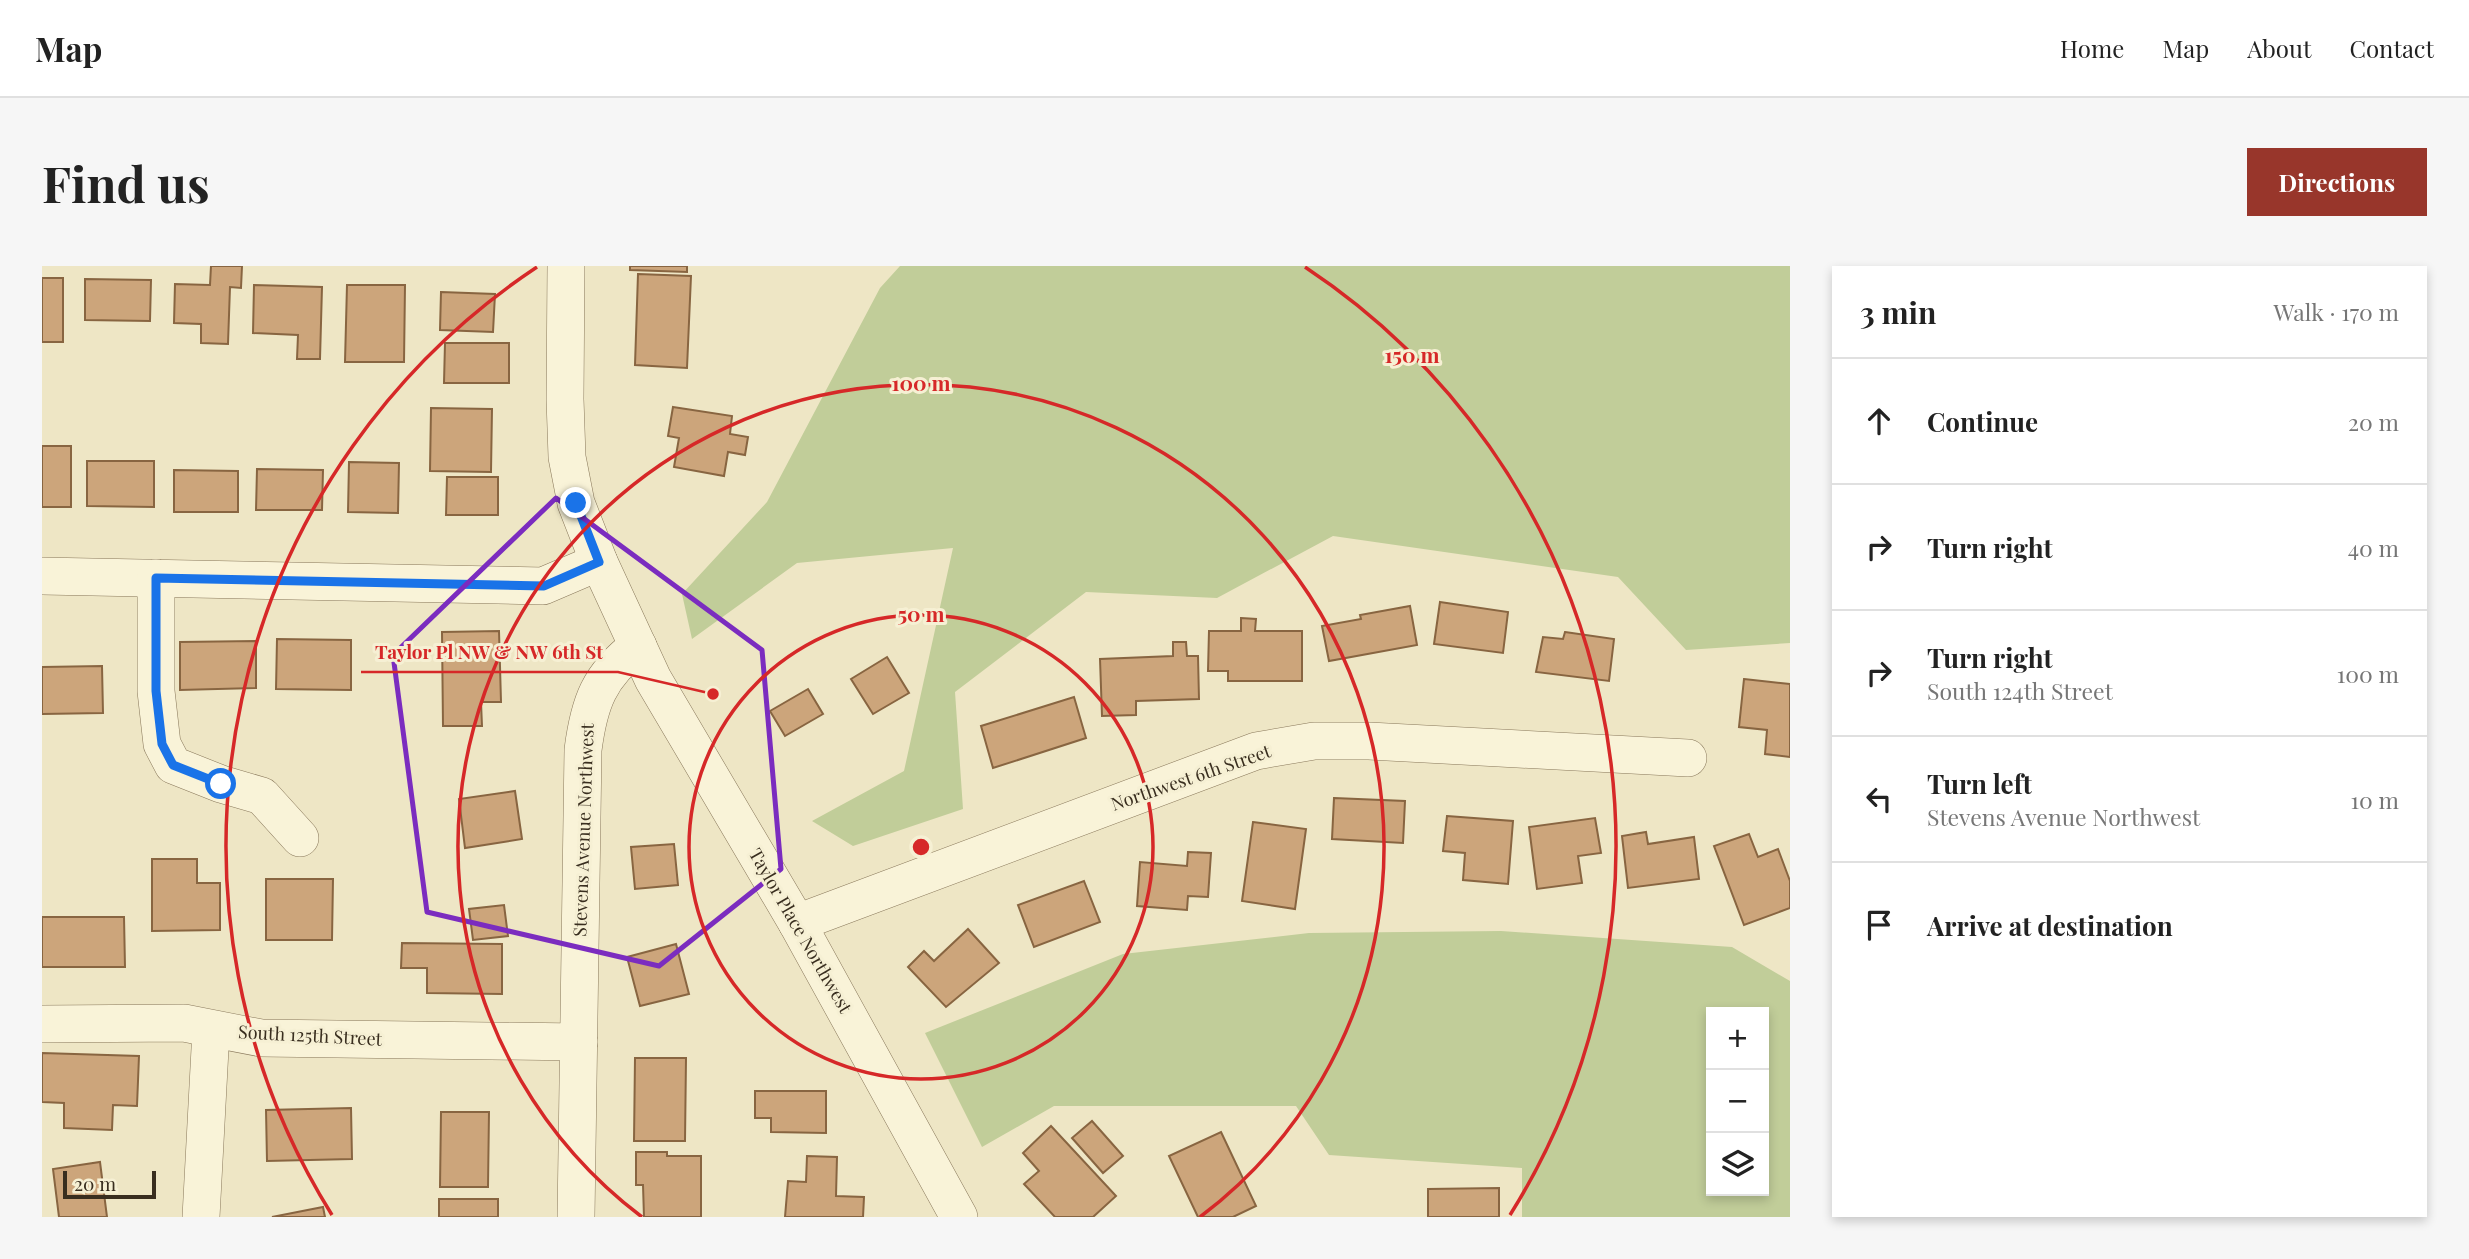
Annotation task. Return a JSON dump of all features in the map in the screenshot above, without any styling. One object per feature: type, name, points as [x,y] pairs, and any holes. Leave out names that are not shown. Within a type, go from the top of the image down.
[{"type":"street","points":[[566,266],[567,457],[576,503],[599,562],[638,646]]},
{"type":"street","points":[[42,576],[544,586],[599,562]]},
{"type":"street","points":[[156,578],[156,691],[162,744],[173,765],[221,784],[262,796],[300,838]]},
{"type":"street","name":"Taylor Place Northwest","points":[[638,646],[653,679],[797,923],[960,1217]]},
{"type":"street","name":"Stevens Avenue Northwest","points":[[576,1217],[583,750],[587,714],[599,688],[610,670],[638,646]]},
{"type":"street","name":"Northwest 6th Street","points":[[797,923],[1256,751],[1314,741],[1369,741],[1688,758]]},
{"type":"street","name":"South 125th Street","points":[[42,1024],[184,1023],[261,1038],[579,1042]]},
{"type":"street","points":[[201,1217],[211,1030]]},
{"type":"street","points":[[934,1174],[934,1217]]},
{"type":"highlighted area","points":[[556,498],[762,650],[781,869],[659,966],[427,912],[393,655]]},
{"type":"green space","points":[[900,266],[1790,266],[1790,643],[1686,650],[1618,577],[1333,536],[1217,598],[1086,592],[955,692],[963,809],[853,846],[812,821],[904,771],[953,548],[797,563],[692,639],[682,594],[767,502],[880,288]]},
{"type":"green space","points":[[1501,931],[1732,947],[1790,981],[1790,1217],[1522,1217],[1522,1168],[1329,1155],[1296,1106],[1054,1106],[982,1147],[925,1033],[1123,954],[1309,933]]},
{"type":"building","points":[[211,266],[242,266],[241,288],[230,287],[228,344],[201,343],[201,324],[174,323],[175,284],[210,285]]},
{"type":"building","points":[[630,266],[687,266],[687,272],[630,270]]},
{"type":"building","points":[[638,274],[691,276],[687,368],[635,365]]},
{"type":"building","points":[[42,278],[63,278],[63,342],[42,342]]},
{"type":"building","points":[[85,279],[151,280],[150,321],[85,320]]},
{"type":"building","points":[[254,285],[322,287],[320,359],[297,359],[298,335],[253,333]]},
{"type":"building","points":[[347,285],[405,285],[404,362],[345,362]]},
{"type":"building","points":[[441,292],[495,294],[493,332],[440,330]]},
{"type":"building","points":[[445,343],[509,343],[509,383],[444,383]]},
{"type":"building","points":[[673,407],[732,416],[730,434],[748,437],[745,455],[728,452],[724,476],[674,467],[679,438],[668,436]]},
{"type":"building","points":[[431,408],[492,409],[491,472],[430,471]]},
{"type":"building","points":[[42,446],[71,446],[71,507],[42,507]]},
{"type":"building","points":[[87,461],[154,461],[154,507],[87,506]]},
{"type":"building","points":[[349,462],[399,463],[398,513],[348,512]]},
{"type":"building","points":[[257,469],[323,470],[322,510],[256,510]]},
{"type":"building","points":[[174,470],[238,471],[238,512],[174,512]]},
{"type":"building","points":[[447,477],[498,477],[498,515],[446,515]]},
{"type":"building","points":[[1440,602],[1508,612],[1503,653],[1434,644]]},
{"type":"building","points":[[1410,606],[1417,645],[1329,661],[1322,626],[1361,619],[1360,615]]},
{"type":"building","points":[[1241,618],[1256,619],[1255,631],[1302,631],[1302,681],[1228,681],[1228,671],[1208,671],[1209,631],[1241,631]]},
{"type":"building","points":[[499,631],[501,702],[481,702],[482,726],[443,726],[442,632]]},
{"type":"building","points":[[1565,632],[1614,639],[1609,681],[1536,672],[1543,637],[1563,639]]},
{"type":"building","points":[[277,639],[351,640],[351,690],[276,689]]},
{"type":"building","points":[[256,641],[256,688],[180,690],[180,642]]},
{"type":"building","points":[[1173,642],[1186,642],[1187,656],[1198,656],[1199,699],[1136,701],[1136,715],[1102,716],[1100,659],[1173,656]]},
{"type":"building","points":[[887,657],[909,693],[873,714],[851,679]]},
{"type":"building","points":[[102,666],[103,713],[42,714],[42,667]]},
{"type":"building","points":[[1744,679],[1790,684],[1790,757],[1765,754],[1767,730],[1739,727]]},
{"type":"building","points":[[808,689],[823,714],[785,736],[770,711]]},
{"type":"building","points":[[1074,697],[1086,738],[993,768],[981,726]]},
{"type":"building","points":[[515,791],[522,839],[465,848],[459,799]]},
{"type":"building","points":[[1334,798],[1405,801],[1403,843],[1332,839]]},
{"type":"building","points":[[1447,816],[1513,821],[1508,884],[1463,880],[1465,853],[1443,851]]},
{"type":"building","points":[[1595,818],[1601,853],[1578,856],[1582,883],[1537,889],[1529,827]]},
{"type":"building","points":[[1253,822],[1306,829],[1295,909],[1242,901]]},
{"type":"building","points":[[1646,832],[1648,844],[1694,837],[1699,879],[1628,888],[1622,836]]},
{"type":"building","points":[[1749,834],[1758,857],[1778,849],[1790,881],[1790,908],[1744,925],[1714,846]]},
{"type":"building","points":[[674,844],[678,885],[635,889],[631,847]]},
{"type":"building","points":[[1188,852],[1211,853],[1208,897],[1188,896],[1187,910],[1137,906],[1140,862],[1187,866]]},
{"type":"building","points":[[152,859],[197,859],[197,883],[220,883],[220,930],[152,931]]},
{"type":"building","points":[[266,879],[333,879],[332,940],[266,940]]},
{"type":"building","points":[[1084,881],[1100,922],[1034,947],[1018,905]]},
{"type":"building","points":[[504,905],[508,936],[473,940],[469,909]]},
{"type":"building","points":[[42,917],[124,917],[125,967],[42,967]]},
{"type":"building","points":[[968,929],[999,963],[946,1007],[908,967],[924,951],[934,961]]},
{"type":"building","points":[[402,943],[502,944],[502,994],[427,993],[427,968],[401,968]]},
{"type":"building","points":[[676,944],[689,994],[640,1006],[627,957]]},
{"type":"building","points":[[42,1053],[139,1056],[137,1106],[113,1105],[112,1130],[64,1128],[64,1103],[42,1102]]},
{"type":"building","points":[[635,1058],[686,1058],[685,1141],[634,1141]]},
{"type":"building","points":[[755,1091],[826,1091],[826,1133],[771,1132],[771,1118],[755,1118]]},
{"type":"building","points":[[351,1108],[352,1159],[267,1161],[266,1110]]},
{"type":"building","points":[[441,1112],[489,1112],[488,1187],[440,1187]]},
{"type":"building","points":[[1092,1121],[1123,1156],[1103,1173],[1072,1138]]},
{"type":"building","points":[[1051,1126],[1116,1196],[1093,1217],[1055,1217],[1024,1184],[1039,1171],[1023,1153]]},
{"type":"building","points":[[1221,1132],[1256,1206],[1233,1217],[1198,1217],[1169,1156]]},
{"type":"building","points":[[636,1152],[701,1156],[701,1217],[644,1217],[643,1185],[636,1185]]},
{"type":"building","points":[[807,1156],[837,1157],[836,1196],[864,1197],[863,1217],[785,1217],[788,1181],[806,1182]]},
{"type":"building","points":[[100,1162],[107,1217],[59,1217],[53,1169]]},
{"type":"building","points":[[1499,1188],[1499,1217],[1428,1217],[1428,1189]]},
{"type":"building","points":[[439,1199],[498,1199],[498,1217],[439,1217]]},
{"type":"building","points":[[323,1207],[325,1217],[272,1217]]},
{"type":"place","name":"Taylor Pl NW & NW 6th St","points":[[713,694]]},
{"type":"route","points":[[221,784],[173,765],[162,744],[156,691],[156,578],[544,586],[599,562],[576,503]]}]
